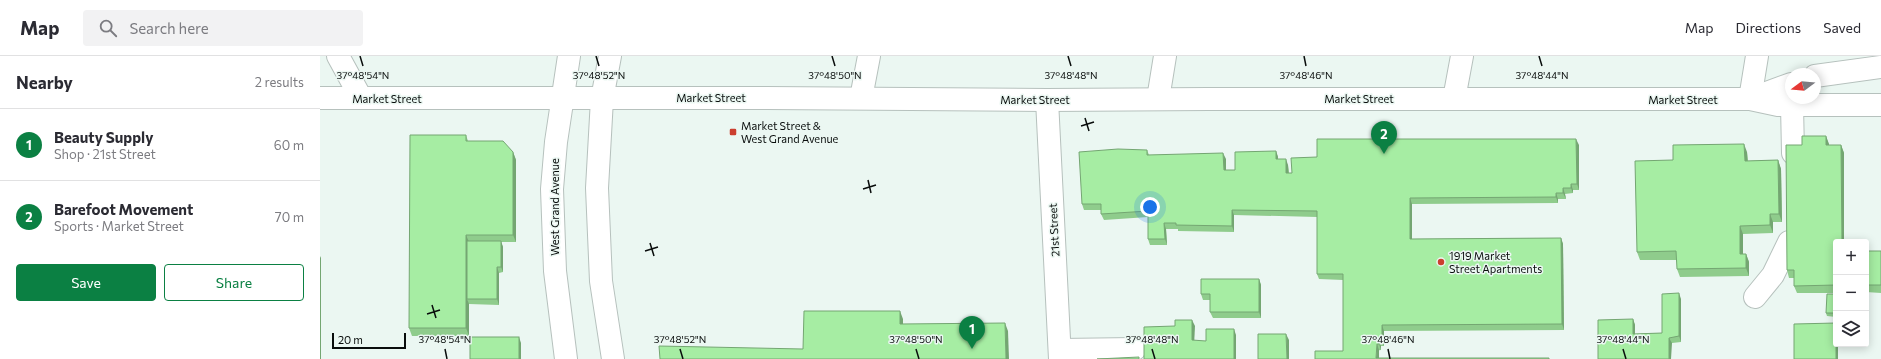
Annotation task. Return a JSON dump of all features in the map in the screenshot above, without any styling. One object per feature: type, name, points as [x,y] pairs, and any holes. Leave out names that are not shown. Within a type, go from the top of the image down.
[{"type":"main road","points":[[338,56],[362,98]]},
{"type":"main road","name":"West Grand Avenue","points":[[566,359],[555,271],[552,189],[561,99],[569,56]]},
{"type":"main road","points":[[610,56],[602,98],[597,188],[601,281],[612,359]]},
{"type":"main road","points":[[862,98],[869,56]]},
{"type":"main road","points":[[1158,99],[1165,56]]},
{"type":"main road","points":[[1454,99],[1462,56]]},
{"type":"main road","points":[[1750,99],[1757,56]]},
{"type":"main road","points":[[1821,75],[1881,67]]},
{"type":"main road","name":"Market Street","points":[[320,98],[862,98],[1047,100],[1750,99],[1785,96]]},
{"type":"main road","name":"Market Street","points":[[1821,98],[1881,104]]},
{"type":"main road","name":"21st Street","points":[[1047,100],[1060,355]]},
{"type":"main road","points":[[1792,104],[1793,153]]},
{"type":"main road","points":[[1755,296],[1773,275],[1789,242]]},
{"type":"main road","points":[[1060,355],[1135,349]]},
{"type":"building","points":[[410,135],[466,135],[466,141],[503,141],[513,152],[513,235],[466,235],[466,328],[409,328]]},
{"type":"building","points":[[1802,136],[1826,136],[1826,145],[1841,145],[1842,239],[1833,239],[1833,285],[1794,286],[1794,270],[1787,270],[1786,145],[1802,145]]},
{"type":"building","name":"1919 Market Street Apartments","points":[[1317,139],[1576,139],[1577,184],[1571,184],[1571,188],[1563,188],[1563,193],[1556,193],[1556,197],[1410,198],[1410,239],[1561,238],[1562,324],[1382,325],[1382,340],[1379,340],[1379,344],[1377,344],[1376,358],[1549,359],[1315,359],[1315,351],[1343,351],[1343,274],[1317,274],[1317,211],[1232,210],[1232,226],[1176,225],[1176,223],[1164,223],[1165,239],[1148,239],[1148,211],[1101,214],[1101,204],[1082,204],[1079,152],[1118,149],[1147,150],[1147,155],[1223,153],[1224,170],[1235,170],[1235,152],[1276,151],[1276,159],[1286,159],[1286,173],[1292,173],[1291,158],[1317,157]]},
{"type":"building","points":[[1744,144],[1745,161],[1778,160],[1779,214],[1770,214],[1770,225],[1740,226],[1740,254],[1746,254],[1746,268],[1677,269],[1676,251],[1637,252],[1635,161],[1673,160],[1673,145]]},
{"type":"building","points":[[467,241],[501,241],[501,267],[497,267],[497,299],[467,299]]},
{"type":"building","points":[[1869,251],[1881,251],[1881,285],[1869,285]]},
{"type":"building","points":[[1201,279],[1259,279],[1259,312],[1210,312],[1210,294],[1201,294]]},
{"type":"building","points":[[1679,293],[1679,336],[1669,338],[1669,359],[1598,359],[1598,320],[1633,319],[1633,334],[1662,333],[1662,294]]},
{"type":"building","points":[[1827,294],[1833,294],[1833,313],[1826,313]]},
{"type":"building","points":[[804,311],[900,311],[900,324],[1005,323],[1006,359],[660,359],[659,346],[803,349]]},
{"type":"building","points":[[1175,320],[1192,320],[1192,340],[1206,341],[1206,329],[1234,329],[1234,359],[1144,359],[1144,327],[1175,326]]},
{"type":"building","points":[[1833,323],[1833,347],[1836,347],[1836,359],[1794,359],[1794,324]]},
{"type":"building","points":[[1258,334],[1286,334],[1287,359],[1258,359]]},
{"type":"building","points":[[470,337],[519,337],[519,359],[470,359]]},
{"type":"building","points":[[1139,357],[1139,359],[1097,359]]},
{"type":"place","name":"Market Street & West Grand Avenue","points":[[733,132]]},
{"type":"place","name":"Barefoot Movement","points":[[1384,154]]},
{"type":"place","name":"1919 Market Street Apartments","points":[[1441,262]]},
{"type":"place","name":"Beauty Supply","points":[[972,349]]}]
